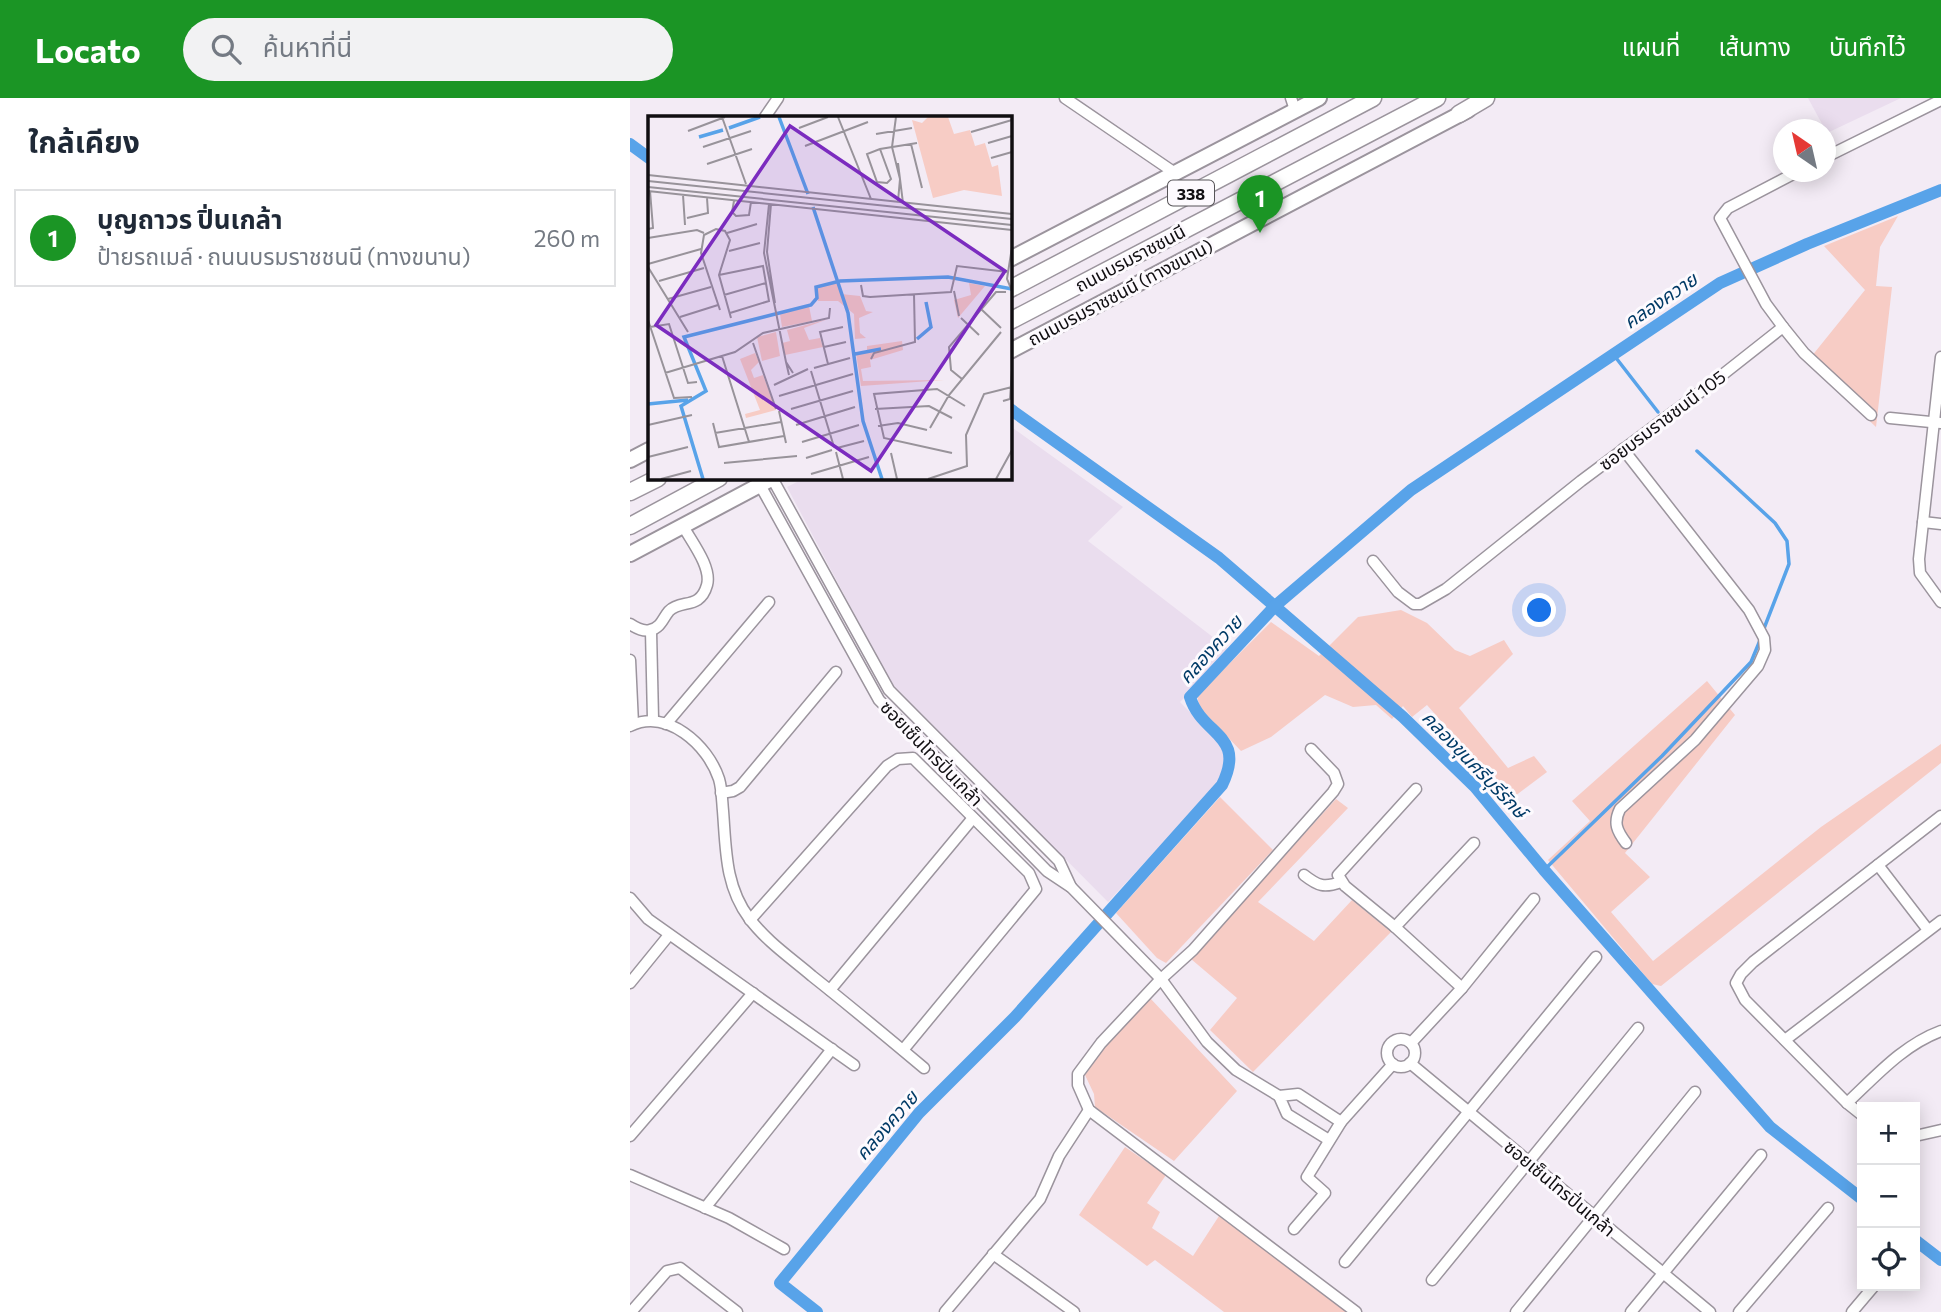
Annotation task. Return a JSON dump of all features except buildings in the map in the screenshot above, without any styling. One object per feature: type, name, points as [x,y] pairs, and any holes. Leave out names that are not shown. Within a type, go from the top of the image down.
[{"type":"main road","name":"338","points":[[1012,258],[1175,173],[1293,104],[1319,98]]},
{"type":"main road","name":"ถนนบรมราชชนนี","points":[[1012,288],[1373,98]]},
{"type":"main road","name":"ถนนบรมราชชนนี","points":[[1012,320],[1437,98]]},
{"type":"main road","points":[[1459,114],[1486,98]]},
{"type":"main road","name":"ถนนบรมราชชนนี (ทางขนาน)","points":[[1012,350],[1491,98]]},
{"type":"main road","points":[[630,460],[648,451]]},
{"type":"main road","points":[[630,492],[654,480]]},
{"type":"main road","points":[[630,526],[715,480]]},
{"type":"main road","points":[[630,554],[768,480]]},
{"type":"street","points":[[766,116],[778,98]]},
{"type":"street","points":[[1065,98],[1175,173]]},
{"type":"street","points":[[1836,152],[1941,100]]},
{"type":"street","points":[[1778,182],[1723,212],[1720,218],[1766,304],[1783,327],[1804,353],[1871,415]]},
{"type":"street","name":"ซอยบรมราชชนนี 105","points":[[1373,561],[1398,592],[1414,604],[1420,604],[1446,589],[1783,327]]},
{"type":"street","points":[[1941,357],[1938,423],[1919,559],[1920,573],[1941,602]]},
{"type":"street","points":[[1890,418],[1938,423]]},
{"type":"street","points":[[1623,449],[1749,610],[1762,633],[1765,650],[1758,666],[1695,740],[1620,809],[1616,825],[1626,843]]},
{"type":"street","name":"ซอยเซ็นโทรปิ่นเกล้า","points":[[768,480],[890,690],[1059,861],[1071,887],[1161,979],[1206,1042],[1236,1070],[1279,1096],[1287,1114],[1329,1140]]},
{"type":"street","points":[[1923,522],[1941,524]]},
{"type":"street","points":[[630,624],[639,630],[651,631],[659,626],[668,612],[675,607],[700,599],[707,586],[708,572],[683,526]]},
{"type":"street","points":[[666,724],[769,602]]},
{"type":"street","points":[[651,631],[653,719]]},
{"type":"street","points":[[630,660],[632,725],[653,719],[676,727],[713,763],[721,783],[727,874],[737,901],[750,920],[776,946],[924,1068]]},
{"type":"street","points":[[721,793],[740,787],[836,672]]},
{"type":"street","points":[[1311,749],[1334,774],[1338,784],[1333,792],[1193,950],[1161,979],[1101,1043],[1078,1074],[1078,1085],[1089,1110],[1356,1312]]},
{"type":"street","points":[[750,920],[887,766],[898,759],[913,758],[1029,873],[1036,889],[903,1050]]},
{"type":"street","points":[[1416,789],[1338,875],[1341,882],[1462,988]]},
{"type":"street","points":[[1857,1111],[1745,1000],[1736,983],[1752,962],[1941,816]]},
{"type":"street","points":[[830,990],[973,818]]},
{"type":"street","points":[[1395,927],[1474,843]]},
{"type":"street","points":[[1878,865],[1928,930]]},
{"type":"street","points":[[1304,875],[1326,888],[1341,882]]},
{"type":"street","points":[[630,898],[648,919],[669,935],[854,1065]]},
{"type":"street","points":[[1411,1043],[1462,988],[1535,900]]},
{"type":"street","points":[[1785,1040],[1941,921]]},
{"type":"street","points":[[630,983],[669,935]]},
{"type":"street","points":[[1345,1262],[1596,957]]},
{"type":"street","points":[[630,1136],[753,993]]},
{"type":"street","points":[[1432,1280],[1638,1028]]},
{"type":"street","points":[[1847,1103],[1909,1046],[1941,1031]]},
{"type":"street","points":[[1403,1039],[1411,1043],[1414,1056],[1410,1063],[1401,1066],[1393,1064],[1387,1053],[1390,1044],[1403,1039]]},
{"type":"street","points":[[705,1208],[832,1049]]},
{"type":"street","name":"ซอยเซ็นโทรปิ่นเกล้า","points":[[1410,1063],[1710,1312]]},
{"type":"street","points":[[1294,1229],[1325,1193],[1307,1177],[1329,1140],[1341,1122],[1393,1064]]},
{"type":"street","points":[[1516,1312],[1695,1093]]},
{"type":"street","name":"ซอยเซ็นโทรปิ่นเกล้า","points":[[1279,1096],[1297,1094],[1341,1122]]},
{"type":"street","points":[[945,1312],[1040,1199],[1059,1156],[1089,1110]]},
{"type":"street","points":[[1920,1135],[1941,1130]]},
{"type":"street","points":[[1631,1312],[1761,1155]]},
{"type":"street","points":[[630,1175],[729,1218],[784,1249]]},
{"type":"street","points":[[1739,1312],[1828,1208]]},
{"type":"street","points":[[993,1254],[1074,1312]]},
{"type":"street","points":[[631,1312],[667,1270],[674,1267],[680,1268],[737,1312]]},
{"type":"street","points":[[1852,1312],[1870,1291]]},
{"type":"shaded area","points":[[1808,98],[1901,98],[1836,129],[1836,119],[1819,119]]},
{"type":"shaded area","points":[[1898,216],[1880,247],[1876,286],[1892,287],[1876,427],[1807,362],[1865,290],[1824,246]]},
{"type":"shaded area","points":[[1012,427],[1123,507],[1088,541],[1231,651],[1180,702],[1225,748],[1228,764],[1222,779],[1108,902],[891,683],[787,487],[801,480],[1012,480]]},
{"type":"shaded area","points":[[1401,610],[1427,623],[1455,650],[1470,656],[1504,640],[1513,654],[1459,708],[1508,768],[1534,756],[1547,772],[1503,805],[1439,740],[1448,729],[1427,705],[1412,717],[1403,706],[1392,719],[1376,705],[1353,707],[1325,695],[1271,737],[1241,751],[1200,708],[1197,696],[1271,622],[1319,656],[1358,617]]},
{"type":"shaded area","points":[[1707,681],[1735,715],[1625,853],[1650,877],[1611,912],[1653,961],[1821,827],[1941,744],[1941,763],[1661,986],[1652,984],[1548,860],[1590,821],[1572,801]]},
{"type":"shaded area","points":[[1220,797],[1273,850],[1166,963],[1157,958],[1116,913]]},
{"type":"shaded area","points":[[1336,799],[1348,808],[1258,902],[1314,941],[1352,900],[1391,932],[1253,1072],[1210,1030],[1237,998],[1191,959]]},
{"type":"shaded area","points":[[1150,998],[1237,1091],[1174,1161],[1095,1107],[1094,1094],[1085,1075],[1109,1042]]},
{"type":"shaded area","points":[[1125,1147],[1166,1175],[1147,1203],[1160,1212],[1152,1228],[1193,1256],[1219,1216],[1349,1312],[1224,1312],[1155,1260],[1147,1266],[1079,1215]]},
{"type":"waterway","name":"คลองขุนศรีบุรีรักษ์","points":[[630,144],[648,157]]},
{"type":"waterway","name":"คลองควาย","points":[[817,1312],[780,1283],[919,1113],[1015,1017],[1222,785],[1228,768],[1229,755],[1226,745],[1196,710],[1190,697],[1275,606],[1411,490],[1720,283],[1807,244],[1941,190]]},
{"type":"waterway","points":[[1613,354],[1658,412]]},
{"type":"waterway","name":"คลองขุนศรีบุรีรักษ์","points":[[1012,410],[1219,558],[1403,717],[1475,787],[1544,870],[1770,1127],[1857,1195]]},
{"type":"waterway","points":[[1697,451],[1775,523],[1787,541],[1789,564],[1763,631]]},
{"type":"waterway","points":[[1544,870],[1662,756],[1751,662],[1761,638]]},
{"type":"waterway","name":"คลองขุนศรีบุรีรักษ์","points":[[1920,1244],[1941,1260]]},
{"type":"place","name":"บุญถาวร ปิ่นเกล้า","points":[[1260,233]]}]
